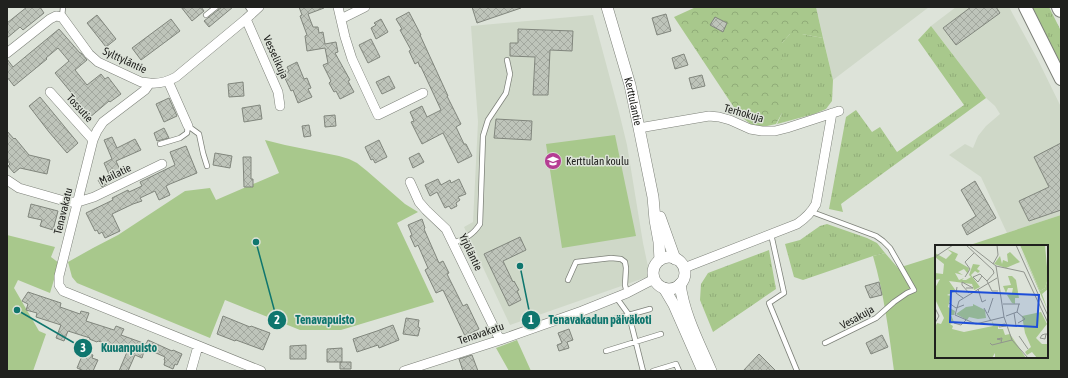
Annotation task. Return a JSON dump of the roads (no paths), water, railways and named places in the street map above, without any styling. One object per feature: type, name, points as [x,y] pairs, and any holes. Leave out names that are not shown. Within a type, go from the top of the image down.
[{"type":"main road","points":[[1025,7],[1061,79]]},
{"type":"street","points":[[338,7],[352,59],[378,115],[423,92]]},
{"type":"street","points":[[341,20],[365,7]]},
{"type":"street","name":"Kerttulantie","points":[[607,7],[630,85],[653,197],[660,260]]},
{"type":"street","points":[[150,84],[159,84],[176,77],[251,12]]},
{"type":"street","name":"Vesselikuja","points":[[251,12],[278,92],[280,106]]},
{"type":"street","points":[[7,53],[50,19],[56,16],[62,17]]},
{"type":"street","name":"Sylttyläntie","points":[[62,17],[89,54],[98,62],[140,82],[150,84]]},
{"type":"street","points":[[168,81],[188,126]]},
{"type":"street","name":"Tenavakatu","points":[[150,84],[146,90],[103,122],[97,131],[93,140],[59,276],[59,285],[63,291],[261,371]]},
{"type":"street","name":"Tossutie","points":[[50,92],[93,140]]},
{"type":"street","name":"Terhokuja","points":[[639,128],[709,116],[730,120],[750,129],[774,131],[836,112],[816,204],[812,212]]},
{"type":"street","name":"Mailatie","points":[[78,202],[94,197],[162,164]]},
{"type":"street","points":[[7,180],[19,188],[68,202],[78,202]]},
{"type":"street","name":"Yrjöläntie","points":[[410,182],[420,202],[426,210],[446,229],[500,340]]},
{"type":"street","name":"Kerttulantie","points":[[653,197],[675,259]]},
{"type":"street","points":[[684,268],[797,224],[812,212]]},
{"type":"street","points":[[664,288],[673,289],[680,284],[684,277],[684,268],[675,259],[666,258],[660,260],[654,268],[653,276],[657,283],[664,288],[674,305],[703,371]]},
{"type":"street","name":"Tenavakatu","points":[[404,371],[500,340],[616,298],[654,279]]},
{"type":"street","points":[[680,284],[683,302],[688,317],[711,371]]},
{"type":"street","points":[[191,371],[198,346]]},
{"type":"lane","points":[[62,17],[63,7]]},
{"type":"lane","points":[[206,15],[214,8]]},
{"type":"lane","points":[[453,243],[475,232],[480,224],[483,136],[488,120],[506,93],[510,74],[507,60]]},
{"type":"lane","points":[[160,144],[184,136],[187,133],[188,126],[199,134],[202,153],[207,166]]},
{"type":"lane","name":"Vesakuja","points":[[812,212],[876,236],[883,241],[890,248],[914,290],[894,302],[876,318],[826,343]]},
{"type":"lane","points":[[771,234],[784,292],[769,303],[797,371]]},
{"type":"lane","points":[[568,280],[576,262],[611,258],[621,259],[625,262],[625,285],[627,293]]},
{"type":"lane","points":[[616,298],[629,315],[643,371]]},
{"type":"lane","points":[[604,322],[650,309]]},
{"type":"lane","points":[[606,351],[661,334]]},
{"type":"lane","points":[[653,371],[676,364],[679,371]]},
{"type":"place","name":"Kerttulan koulu","points":[[553,161]]},
{"type":"place","name":"Tenavapuisto","points":[[256,242]]},
{"type":"place","name":"Tenavakadun päiväkoti","points":[[520,266]]},
{"type":"place","name":"Kuuanpuisto","points":[[17,310]]}]
